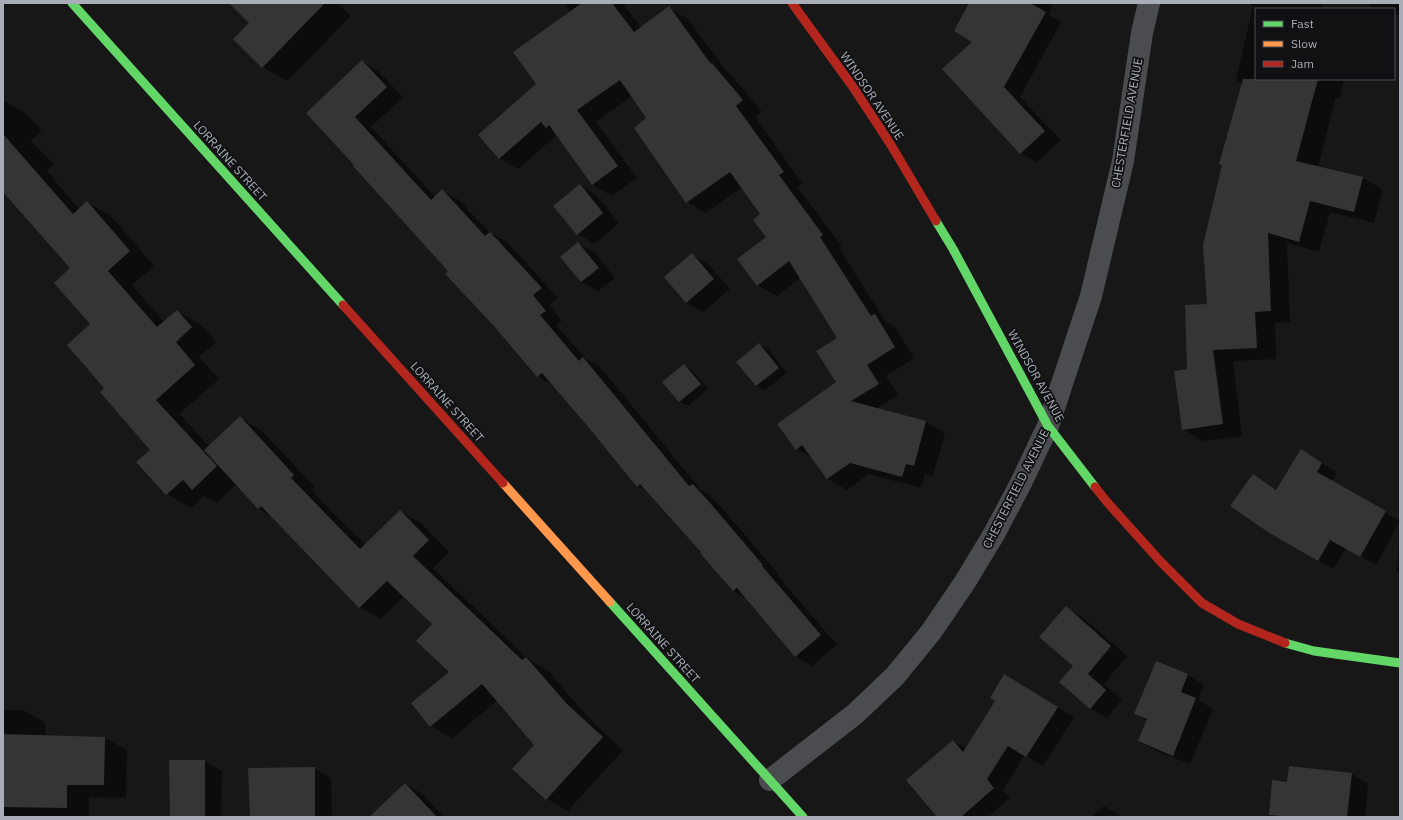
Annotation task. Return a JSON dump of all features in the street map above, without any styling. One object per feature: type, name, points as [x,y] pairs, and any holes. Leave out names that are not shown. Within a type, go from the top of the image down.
[{"type":"street","name":"LORRAINE STREET","points":[[72,3],[803,817]]},
{"type":"street","name":"WINDSOR AVENUE","points":[[792,3],[853,88],[891,145],[953,249],[1048,426],[1107,502],[1160,561],[1202,603],[1238,624],[1276,641],[1314,651],[1400,663]]},
{"type":"street","name":"CHESTERFIELD AVENUE","points":[[770,780],[855,714],[895,676],[931,632],[965,582],[994,534],[1048,426],[1091,296],[1113,206],[1123,161],[1142,33],[1149,3]]},
{"type":"building","points":[[229,3],[325,3],[262,68],[233,39],[249,23]]},
{"type":"building","points":[[582,3],[612,3],[634,32],[669,6],[711,64],[712,63],[743,100],[736,106],[784,172],[779,175],[823,235],[820,237],[871,316],[875,314],[895,347],[867,365],[879,384],[851,401],[926,421],[914,466],[906,464],[902,477],[850,463],[827,479],[802,445],[796,450],[777,424],[836,382],[816,351],[837,338],[789,261],[757,286],[737,259],[766,237],[753,220],[760,214],[730,172],[686,203],[634,128],[646,118],[620,80],[577,110],[618,166],[592,185],[549,125],[546,128],[541,122],[499,159],[478,135],[536,84],[513,52]]},
{"type":"building","points":[[969,3],[1030,3],[1046,12],[1004,87],[1045,131],[1020,154],[942,69],[972,42],[954,31]]},
{"type":"building","points":[[362,60],[387,87],[355,117],[431,200],[442,189],[485,236],[490,232],[542,288],[533,295],[546,311],[540,315],[579,361],[583,357],[689,486],[693,484],[711,504],[821,635],[795,657],[737,588],[733,591],[700,553],[701,552],[640,484],[637,487],[542,373],[537,377],[494,326],[445,274],[448,271],[306,113]]},
{"type":"building","points":[[1243,79],[1318,80],[1296,161],[1363,177],[1354,212],[1310,201],[1299,242],[1268,233],[1271,311],[1255,312],[1257,348],[1213,350],[1223,424],[1182,430],[1174,371],[1187,369],[1185,305],[1207,304],[1203,245],[1222,165],[1219,164]]},
{"type":"building","points":[[3,134],[73,214],[87,201],[130,251],[108,271],[157,327],[177,310],[192,327],[176,342],[195,365],[156,400],[217,466],[192,490],[183,480],[166,495],[136,462],[150,450],[100,392],[104,388],[67,345],[90,324],[54,283],[70,268],[3,192]]},
{"type":"building","points":[[580,184],[603,213],[577,235],[553,206]]},
{"type":"building","points":[[578,242],[599,268],[581,282],[560,257]]},
{"type":"building","points":[[692,253],[714,279],[686,303],[664,277]]},
{"type":"building","points":[[759,343],[779,368],[756,386],[736,362]]},
{"type":"building","points":[[684,364],[701,384],[679,402],[662,382]]},
{"type":"building","points":[[240,416],[294,475],[291,478],[360,549],[400,510],[429,540],[413,556],[522,660],[526,657],[567,704],[603,737],[546,800],[512,769],[534,745],[482,684],[430,727],[411,703],[449,672],[416,641],[432,624],[387,581],[359,608],[261,506],[258,509],[204,450]]},
{"type":"building","points":[[1301,449],[1322,463],[1317,472],[1386,511],[1360,557],[1330,540],[1318,561],[1268,532],[1230,506],[1253,474],[1276,490]]},
{"type":"building","points":[[1066,606],[1111,646],[1088,674],[1106,690],[1090,709],[1059,682],[1073,666],[1039,637]]},
{"type":"building","points":[[1156,661],[1188,674],[1181,692],[1196,698],[1173,756],[1138,741],[1147,719],[1134,714]]},
{"type":"building","points":[[1004,674],[1058,707],[1026,757],[1008,746],[987,779],[994,788],[961,817],[937,817],[906,780],[953,740],[963,752],[995,701],[990,698]]},
{"type":"building","points":[[3,734],[105,737],[104,785],[67,785],[67,808],[3,807]]},
{"type":"building","points":[[169,760],[205,760],[205,817],[170,817]]},
{"type":"building","points":[[1289,766],[1352,773],[1347,817],[1291,817],[1269,815],[1272,780],[1287,782]]},
{"type":"building","points":[[315,767],[315,817],[250,817],[248,768]]},
{"type":"building","points":[[405,783],[437,817],[369,817]]},
{"type":"traffic: fast","points":[[72,3],[343,305]]},
{"type":"traffic: fast","points":[[936,221],[953,249],[1048,426],[1095,487]]},
{"type":"traffic: fast","points":[[610,602],[803,817]]},
{"type":"traffic: fast","points":[[1285,643],[1314,651],[1400,663]]},
{"type":"traffic: slow","points":[[503,483],[610,602]]},
{"type":"traffic: jam","points":[[792,3],[853,87],[891,145],[936,221]]},
{"type":"traffic: jam","points":[[343,305],[503,483]]},
{"type":"traffic: jam","points":[[1095,487],[1160,561],[1202,603],[1238,624],[1285,643]]}]
